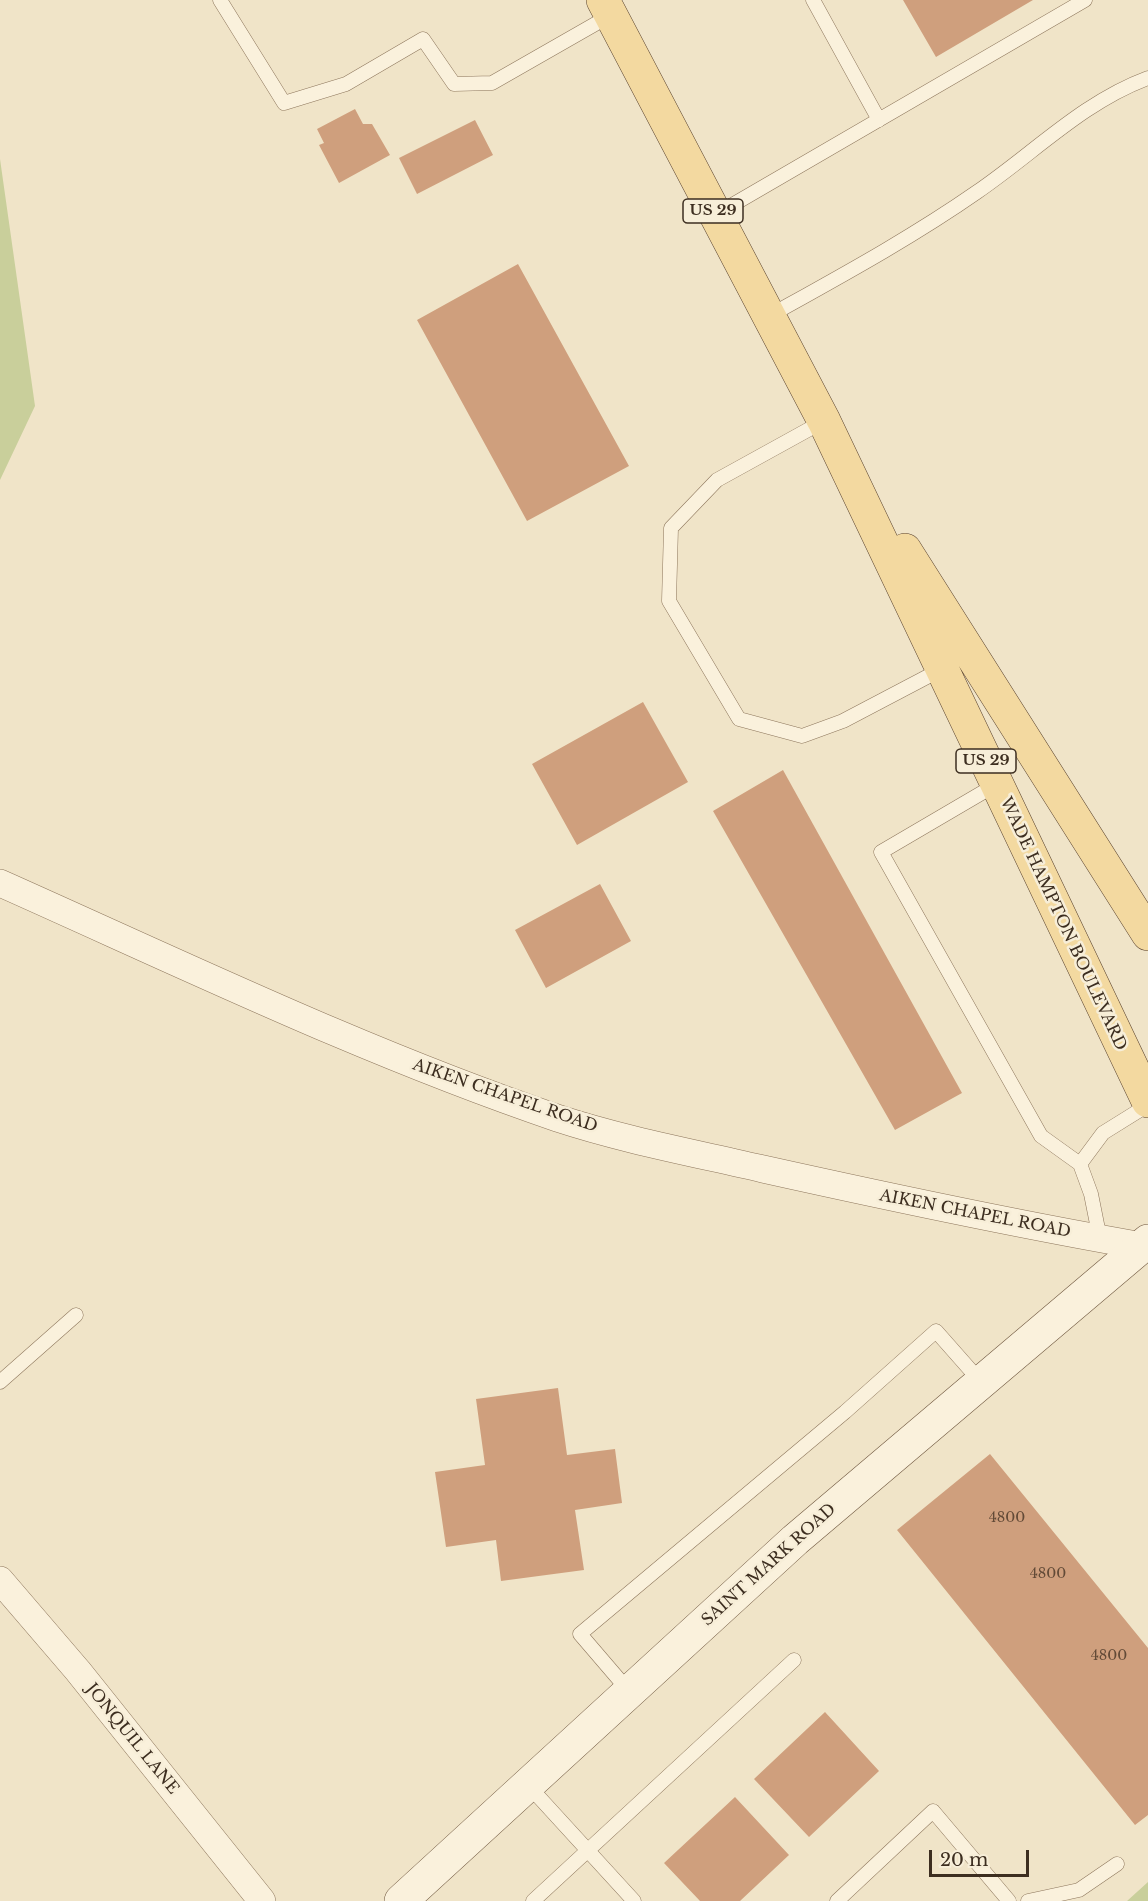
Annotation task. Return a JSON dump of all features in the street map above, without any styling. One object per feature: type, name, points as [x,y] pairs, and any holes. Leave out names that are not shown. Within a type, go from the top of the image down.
[{"type":"main road","name":"WADE HAMPTON BOULEVARD","points":[[607,8],[824,422],[1148,1103]]},
{"type":"main road","name":"WADE HAMPTON BOULEVARD","points":[[824,422],[1148,934]]},
{"type":"street","name":"AIKEN CHAPEL ROAD","points":[[0,883],[345,1036],[472,1088],[561,1119],[644,1142],[885,1197],[1100,1239],[1145,1244]]},
{"type":"street","name":"SAINT MARK ROAD","points":[[401,1901],[628,1690],[795,1540],[1145,1244]]},
{"type":"street","name":"JONQUIL LANE","points":[[0,1580],[78,1671],[262,1901]]},
{"type":"lane","points":[[220,0],[284,103],[346,84],[423,39],[454,84],[492,83],[607,8]]},
{"type":"lane","points":[[813,0],[879,120]]},
{"type":"lane","points":[[715,214],[1085,0]]},
{"type":"lane","points":[[769,316],[882,252],[978,192],[1062,127],[1118,89],[1148,78]]},
{"type":"lane","points":[[824,422],[717,480],[671,528],[669,601],[739,719],[802,736],[843,721],[942,669]]},
{"type":"lane","points":[[997,784],[881,852],[1041,1136],[1080,1164],[1091,1194],[1100,1239]]},
{"type":"lane","points":[[1080,1164],[1103,1133],[1148,1103]]},
{"type":"lane","points":[[0,1382],[76,1315]]},
{"type":"lane","points":[[628,1690],[580,1634],[845,1412],[936,1331],[981,1382]]},
{"type":"lane","points":[[533,1901],[794,1660]]},
{"type":"lane","points":[[527,1784],[634,1901]]},
{"type":"lane","points":[[837,1901],[933,1811],[1009,1901]]},
{"type":"lane","points":[[1028,1901],[1079,1890],[1117,1864]]},
{"type":"green space","points":[[0,159],[35,406],[0,480]]},
{"type":"green space","points":[[1148,1882],[1148,1901],[1127,1901]]},
{"type":"building","points":[[903,0],[1033,0],[936,57]]},
{"type":"building","points":[[355,109],[363,124],[372,124],[390,155],[339,183],[319,145],[324,143],[317,129]]},
{"type":"building","points":[[475,120],[493,155],[417,194],[399,158]]},
{"type":"building","points":[[518,264],[629,466],[527,521],[417,320]]},
{"type":"building","points":[[643,702],[688,782],[577,845],[532,764]]},
{"type":"building","points":[[783,770],[962,1093],[895,1130],[713,811]]},
{"type":"building","points":[[600,884],[631,941],[546,988],[515,930]]},
{"type":"building","points":[[558,1388],[567,1455],[615,1449],[622,1503],[575,1510],[584,1570],[501,1581],[496,1540],[446,1547],[435,1472],[485,1465],[476,1399]]},
{"type":"building","points":[[990,1454],[1148,1648],[1148,1815],[1135,1825],[897,1530]]},
{"type":"building","points":[[825,1712],[879,1771],[809,1837],[754,1779]]},
{"type":"building","points":[[735,1797],[789,1855],[740,1901],[700,1901],[664,1863]]}]
